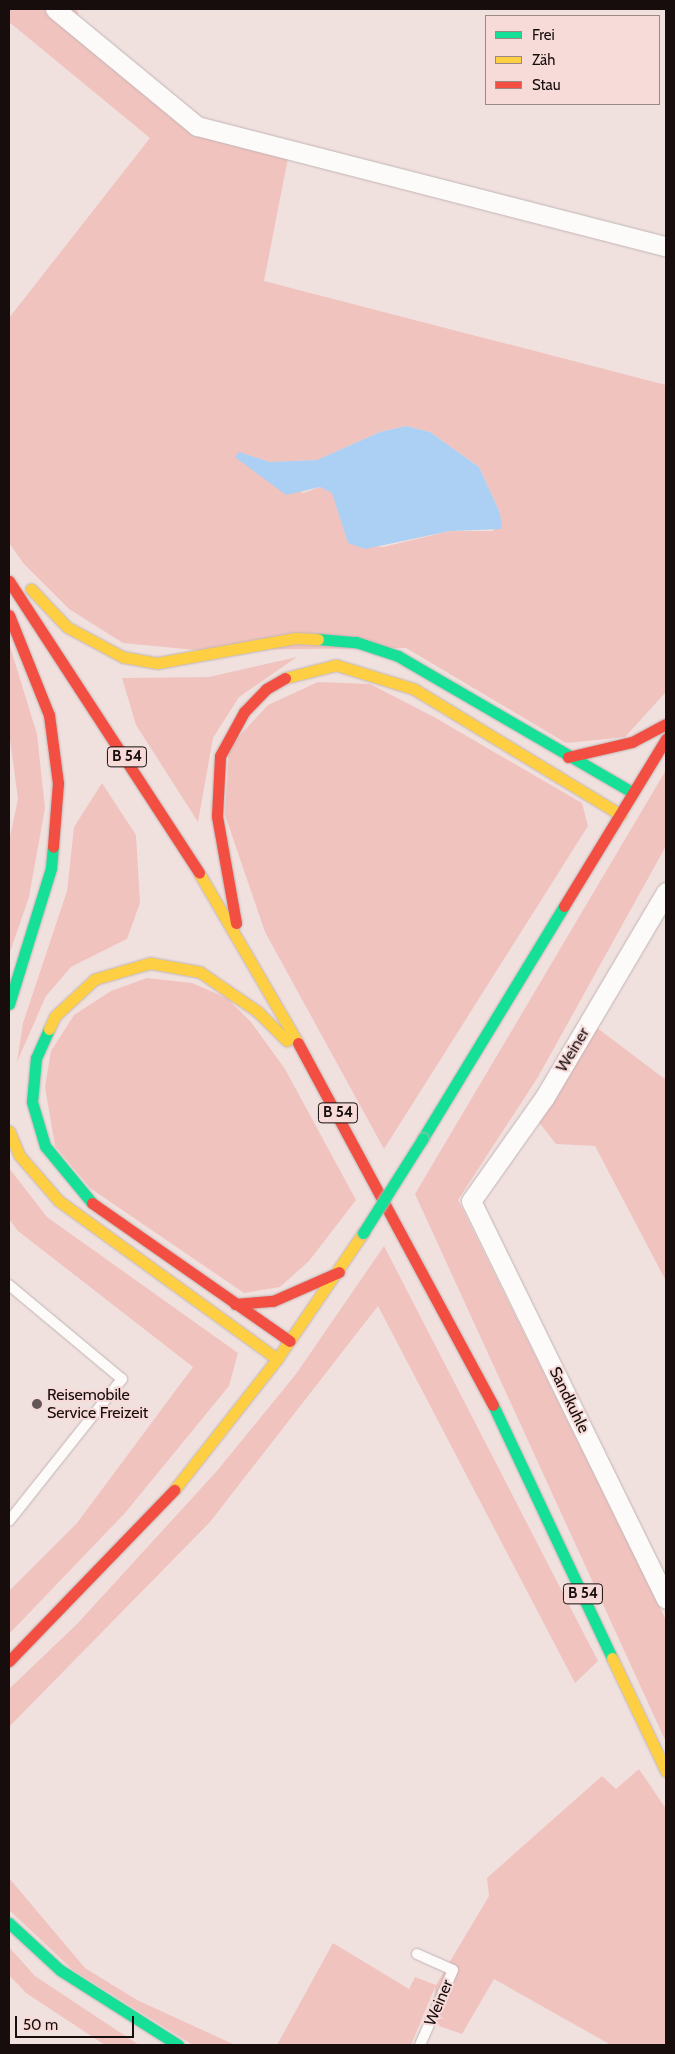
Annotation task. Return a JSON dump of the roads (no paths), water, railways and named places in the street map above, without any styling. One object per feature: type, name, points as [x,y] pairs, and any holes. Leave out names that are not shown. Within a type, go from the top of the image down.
[{"type":"main road","points":[[9,566],[67,627],[123,657],[158,662],[296,638],[356,642],[398,656],[568,757],[634,793]]},
{"type":"main road","name":"B 54","points":[[9,581],[123,751],[238,937],[310,1063],[499,1417],[666,1771]]},
{"type":"main road","points":[[9,615],[49,715],[58,783],[51,868],[9,1004]]},
{"type":"main road","points":[[238,937],[217,816],[220,756],[244,712],[266,690],[295,672],[336,665],[414,689],[621,815]]},
{"type":"main road","points":[[568,757],[632,742],[666,724]]},
{"type":"main road","points":[[9,1661],[159,1509],[290,1341],[339,1272],[423,1138],[666,739]]},
{"type":"main road","points":[[290,1341],[88,1200],[45,1146],[32,1102],[36,1058],[55,1016],[95,979],[150,963],[200,972],[257,1011],[310,1063]]},
{"type":"main road","points":[[9,1131],[19,1155],[59,1201],[277,1359]]},
{"type":"main road","points":[[235,1304],[273,1301],[339,1272]]},
{"type":"main road","points":[[9,1923],[60,1970],[178,2045]]},
{"type":"street","points":[[55,9],[196,126],[666,246]]},
{"type":"street","name":"Weiner","points":[[471,1201],[544,1098],[666,892]]},
{"type":"street","name":"Sandkuhle","points":[[471,1201],[666,1599]]},
{"type":"lane","points":[[9,1285],[122,1379],[9,1521]]},
{"type":"lane","name":"Weiner","points":[[417,1954],[453,1970],[420,2045]]},
{"type":"water","points":[[406,426],[430,432],[479,467],[500,513],[502,529],[450,531],[365,549],[348,543],[332,493],[320,487],[286,495],[235,457],[239,452],[270,462],[317,460],[380,432]]},
{"type":"place","name":"Reisemobile Service Freizeit","points":[[37,1404]]}]
